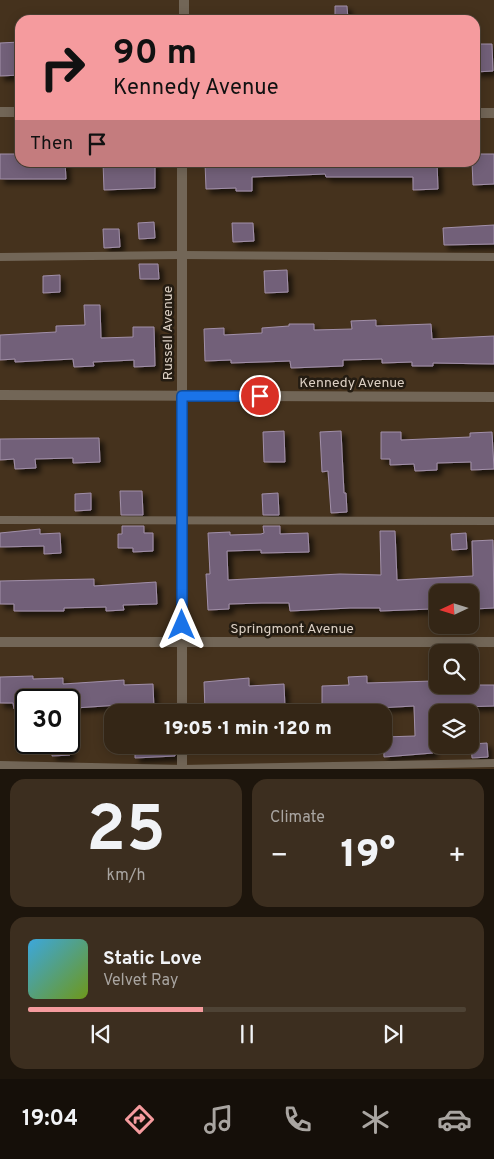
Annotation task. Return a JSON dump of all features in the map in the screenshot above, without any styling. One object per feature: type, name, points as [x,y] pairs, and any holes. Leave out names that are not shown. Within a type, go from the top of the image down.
[{"type":"street","points":[[184,0],[184,15]]},
{"type":"street","points":[[0,112],[15,112]]},
{"type":"street","points":[[480,113],[494,114]]},
{"type":"street","name":"Russell Avenue","points":[[182,167],[182,704]]},
{"type":"street","name":"Kennedy Avenue","points":[[0,395],[494,398]]},
{"type":"street","name":"Springmont Avenue","points":[[0,642],[494,642]]},
{"type":"street","points":[[182,754],[182,769]]},
{"type":"lane","points":[[0,257],[181,255],[494,257]]},
{"type":"lane","points":[[0,520],[494,520]]},
{"type":"lane","points":[[0,765],[182,769],[494,763]]},
{"type":"building","points":[[335,6],[347,6],[348,15],[335,15]]},
{"type":"building","points":[[15,42],[15,75],[0,76],[0,43]]},
{"type":"building","points":[[480,44],[492,44],[493,71],[480,72]]},
{"type":"building","points":[[0,154],[15,154],[15,167],[65,167],[66,179],[0,179]]},
{"type":"building","points":[[480,154],[494,154],[494,184],[473,185],[472,167],[480,167]]},
{"type":"building","points":[[103,167],[155,167],[155,188],[104,190]]},
{"type":"building","points":[[205,167],[437,167],[438,189],[413,190],[413,177],[326,177],[325,174],[252,177],[252,191],[236,191],[236,188],[206,189]]},
{"type":"building","points":[[154,222],[155,238],[139,239],[138,223]]},
{"type":"building","points":[[232,223],[253,223],[254,241],[233,242]]},
{"type":"building","points":[[494,225],[494,244],[444,245],[443,228]]},
{"type":"building","points":[[103,229],[119,229],[120,247],[104,248]]},
{"type":"building","points":[[139,264],[158,264],[159,279],[140,279]]},
{"type":"building","points":[[287,270],[288,292],[265,293],[264,271]]},
{"type":"building","points":[[60,275],[60,292],[43,293],[43,276]]},
{"type":"building","points":[[84,305],[100,305],[101,338],[133,337],[133,327],[154,327],[155,366],[134,367],[134,360],[93,362],[94,366],[74,367],[73,359],[15,362],[15,359],[0,360],[0,335],[56,332],[56,326],[85,325]]},
{"type":"building","points":[[376,320],[376,326],[431,324],[432,339],[494,336],[494,364],[433,363],[433,366],[412,366],[412,362],[382,363],[382,359],[343,360],[343,366],[291,368],[290,361],[231,363],[231,360],[205,361],[204,329],[224,328],[224,335],[262,333],[262,328],[289,326],[289,324],[314,324],[314,330],[352,329],[351,321]]},
{"type":"building","points":[[284,431],[285,462],[264,462],[263,432]]},
{"type":"building","points":[[341,431],[344,493],[346,493],[347,512],[331,513],[328,471],[322,472],[320,432]]},
{"type":"building","points":[[381,432],[401,432],[401,440],[470,437],[470,433],[492,432],[494,469],[471,470],[471,462],[437,463],[437,470],[415,471],[414,464],[390,465],[390,459],[381,459]]},
{"type":"building","points":[[99,438],[100,462],[73,463],[73,458],[35,459],[36,468],[15,469],[14,459],[0,460],[0,439]]},
{"type":"building","points":[[120,491],[142,491],[143,515],[121,515]]},
{"type":"building","points":[[91,493],[91,510],[75,511],[75,494]]},
{"type":"building","points":[[278,493],[279,515],[263,515],[262,494]]},
{"type":"building","points":[[122,526],[144,526],[144,533],[153,533],[153,551],[133,552],[133,548],[118,548],[118,534],[122,534]]},
{"type":"building","points":[[263,526],[280,526],[280,534],[308,533],[309,552],[261,553],[261,550],[227,551],[228,580],[340,574],[381,575],[380,531],[395,531],[397,580],[473,576],[472,541],[493,540],[494,608],[479,609],[479,584],[429,584],[429,609],[380,611],[380,608],[350,608],[290,611],[289,603],[262,603],[229,604],[229,609],[208,610],[206,574],[210,574],[208,533],[230,532],[230,535],[264,533]]},
{"type":"building","points":[[40,529],[40,534],[60,533],[61,553],[44,554],[44,546],[0,547],[0,533]]},
{"type":"building","points":[[466,533],[467,549],[452,550],[451,534]]},
{"type":"building","points":[[94,579],[94,586],[156,582],[157,604],[123,605],[124,610],[106,611],[106,607],[64,608],[64,611],[14,611],[14,604],[0,604],[0,581]]},
{"type":"building","points":[[33,676],[33,679],[63,678],[63,684],[124,680],[124,685],[153,684],[154,704],[104,704],[104,706],[80,708],[80,689],[15,689],[14,709],[13,703],[0,703],[0,677]]},
{"type":"building","points":[[367,676],[367,683],[429,681],[429,694],[479,694],[479,685],[494,685],[494,706],[479,706],[479,704],[429,704],[429,753],[384,757],[384,754],[392,754],[392,737],[415,736],[414,706],[392,707],[392,704],[322,704],[322,686],[349,685],[348,677]]},
{"type":"building","points":[[249,678],[249,686],[284,684],[285,704],[205,704],[204,682]]},
{"type":"building","points":[[487,743],[488,757],[472,758],[472,754],[479,754],[479,744]]},
{"type":"building","points":[[52,754],[70,754],[70,755],[52,756]]},
{"type":"building","points":[[135,754],[175,754],[175,756],[135,758]]},
{"type":"route","points":[[182,625],[182,396],[260,396]]}]
